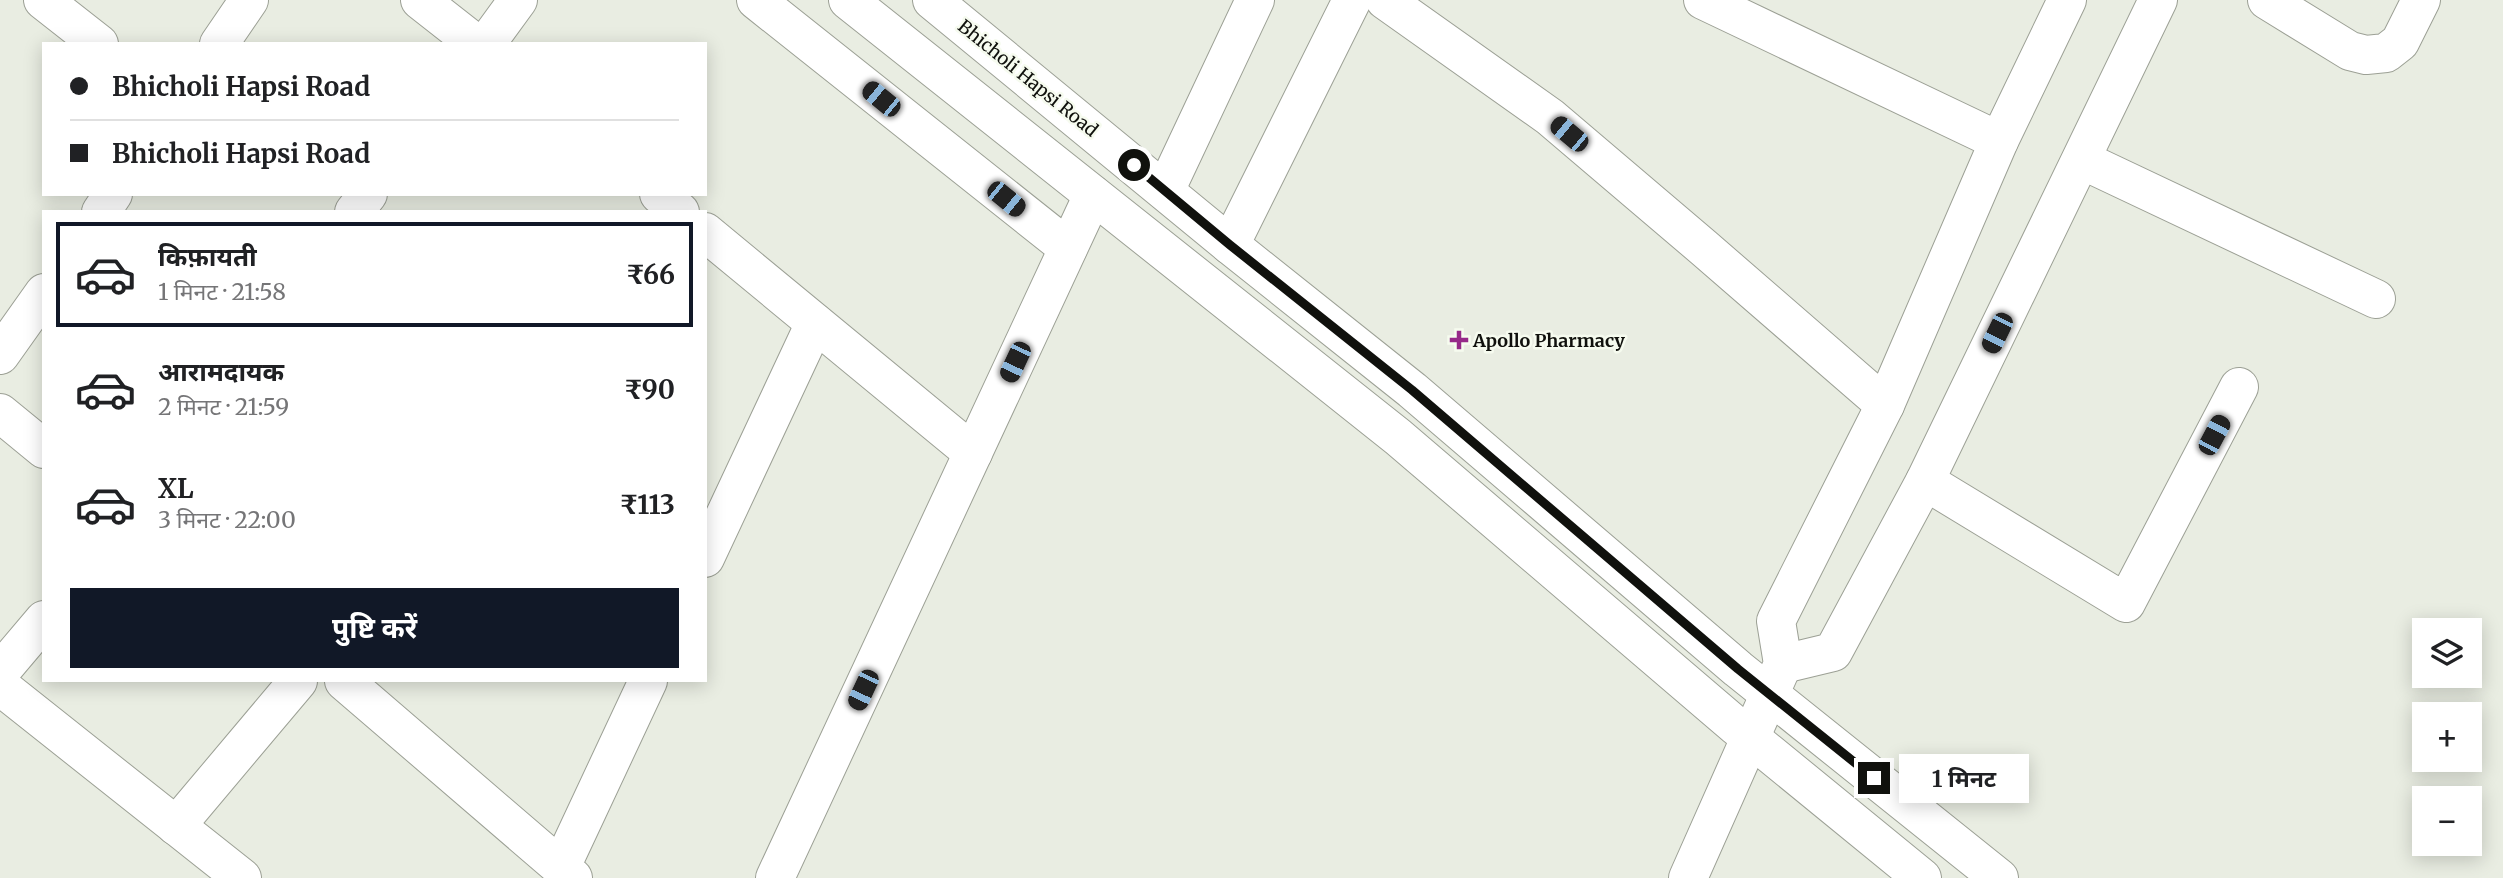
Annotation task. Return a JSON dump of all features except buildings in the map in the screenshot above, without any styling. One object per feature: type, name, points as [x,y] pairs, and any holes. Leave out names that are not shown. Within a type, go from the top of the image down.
[{"type":"street","points":[[43,0],[96,42]]},
{"type":"street","points":[[220,42],[249,0]]},
{"type":"street","points":[[420,0],[472,42]]},
{"type":"street","points":[[487,42],[517,0]]},
{"type":"street","points":[[756,0],[1068,248]]},
{"type":"street","points":[[848,0],[1398,437],[1750,737],[1922,878]]},
{"type":"street","name":"Bhicholi Hapsi Road","points":[[932,0],[1230,245],[1776,679],[1999,878]]},
{"type":"street","points":[[1165,191],[1255,0]]},
{"type":"street","points":[[1230,245],[1352,0]]},
{"type":"street","points":[[1385,0],[1550,117],[1885,405]]},
{"type":"street","points":[[1703,0],[1999,141]]},
{"type":"street","points":[[1688,878],[1776,679],[1776,621],[1885,405],[1999,141],[2067,0]]},
{"type":"street","points":[[1776,679],[1833,652],[1924,481],[2158,0]]},
{"type":"street","points":[[2267,0],[2350,51],[2367,55],[2386,53],[2400,42],[2421,0]]},
{"type":"street","points":[[2082,160],[2376,299]]},
{"type":"street","points":[[775,878],[1093,195]]},
{"type":"street","points":[[356,210],[366,196]]},
{"type":"street","points":[[661,196],[678,210]]},
{"type":"street","points":[[707,234],[973,453]]},
{"type":"street","points":[[0,355],[42,295]]},
{"type":"street","points":[[707,549],[715,512],[815,323]]},
{"type":"street","points":[[1924,481],[2126,603],[2239,387]]},
{"type":"street","points":[[0,414],[42,447]]},
{"type":"street","points":[[0,672],[42,622]]},
{"type":"street","points":[[176,826],[297,682]]},
{"type":"street","points":[[345,682],[567,873],[648,682]]},
{"type":"street","points":[[0,686],[242,878]]},
{"type":"place","name":"Apollo Pharmacy","points":[[1459,340]]},
{"type":"route","points":[[1134,165],[1412,390],[1738,669],[1874,778]]}]
